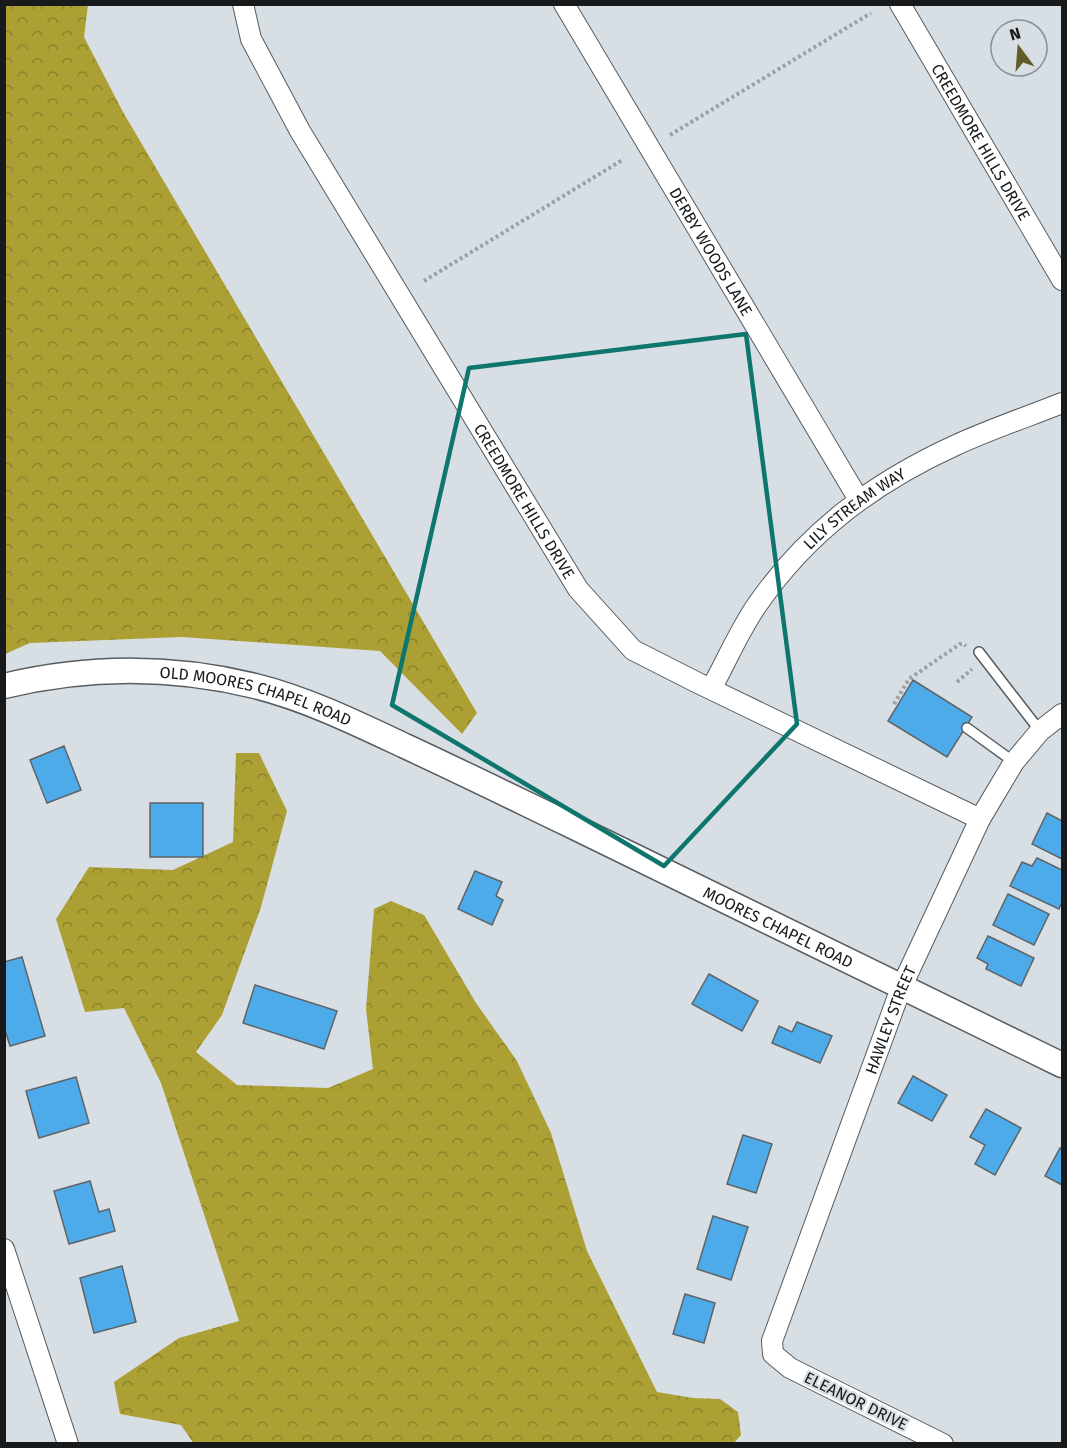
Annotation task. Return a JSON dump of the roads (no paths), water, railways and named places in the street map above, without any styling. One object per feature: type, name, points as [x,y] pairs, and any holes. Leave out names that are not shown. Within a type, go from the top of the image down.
[{"type":"street","name":"CREEDMORE HILLS DRIVE","points":[[243,4],[251,39],[300,131],[578,589],[633,650],[980,819]]},
{"type":"street","name":"DERBY WOODS LANE","points":[[564,4],[859,500]]},
{"type":"street","name":"CREEDMORE HILLS DRIVE","points":[[900,4],[1062,280]]},
{"type":"street","name":"LILY STREAM WAY","points":[[711,689],[755,607],[781,572],[812,538],[859,500],[898,475],[957,444],[1062,403]]},
{"type":"street","name":"OLD MOORES CHAPEL ROAD","points":[[4,686],[53,676],[99,672],[152,670],[209,676],[258,687],[308,703],[494,788]]},
{"type":"street","name":"HAWLEY STREET","points":[[773,1354],[772,1341],[901,988],[980,819],[1014,762],[1040,731],[1062,714]]},
{"type":"street","name":"MOORES CHAPEL ROAD","points":[[494,788],[1062,1065]]},
{"type":"street","points":[[4,1249],[68,1443]]},
{"type":"street","name":"ELEANOR DRIVE","points":[[773,1354],[778,1360],[800,1374],[943,1443]]},
{"type":"lane","points":[[974,651],[1040,731]]},
{"type":"lane","points":[[967,728],[1014,762]]}]
